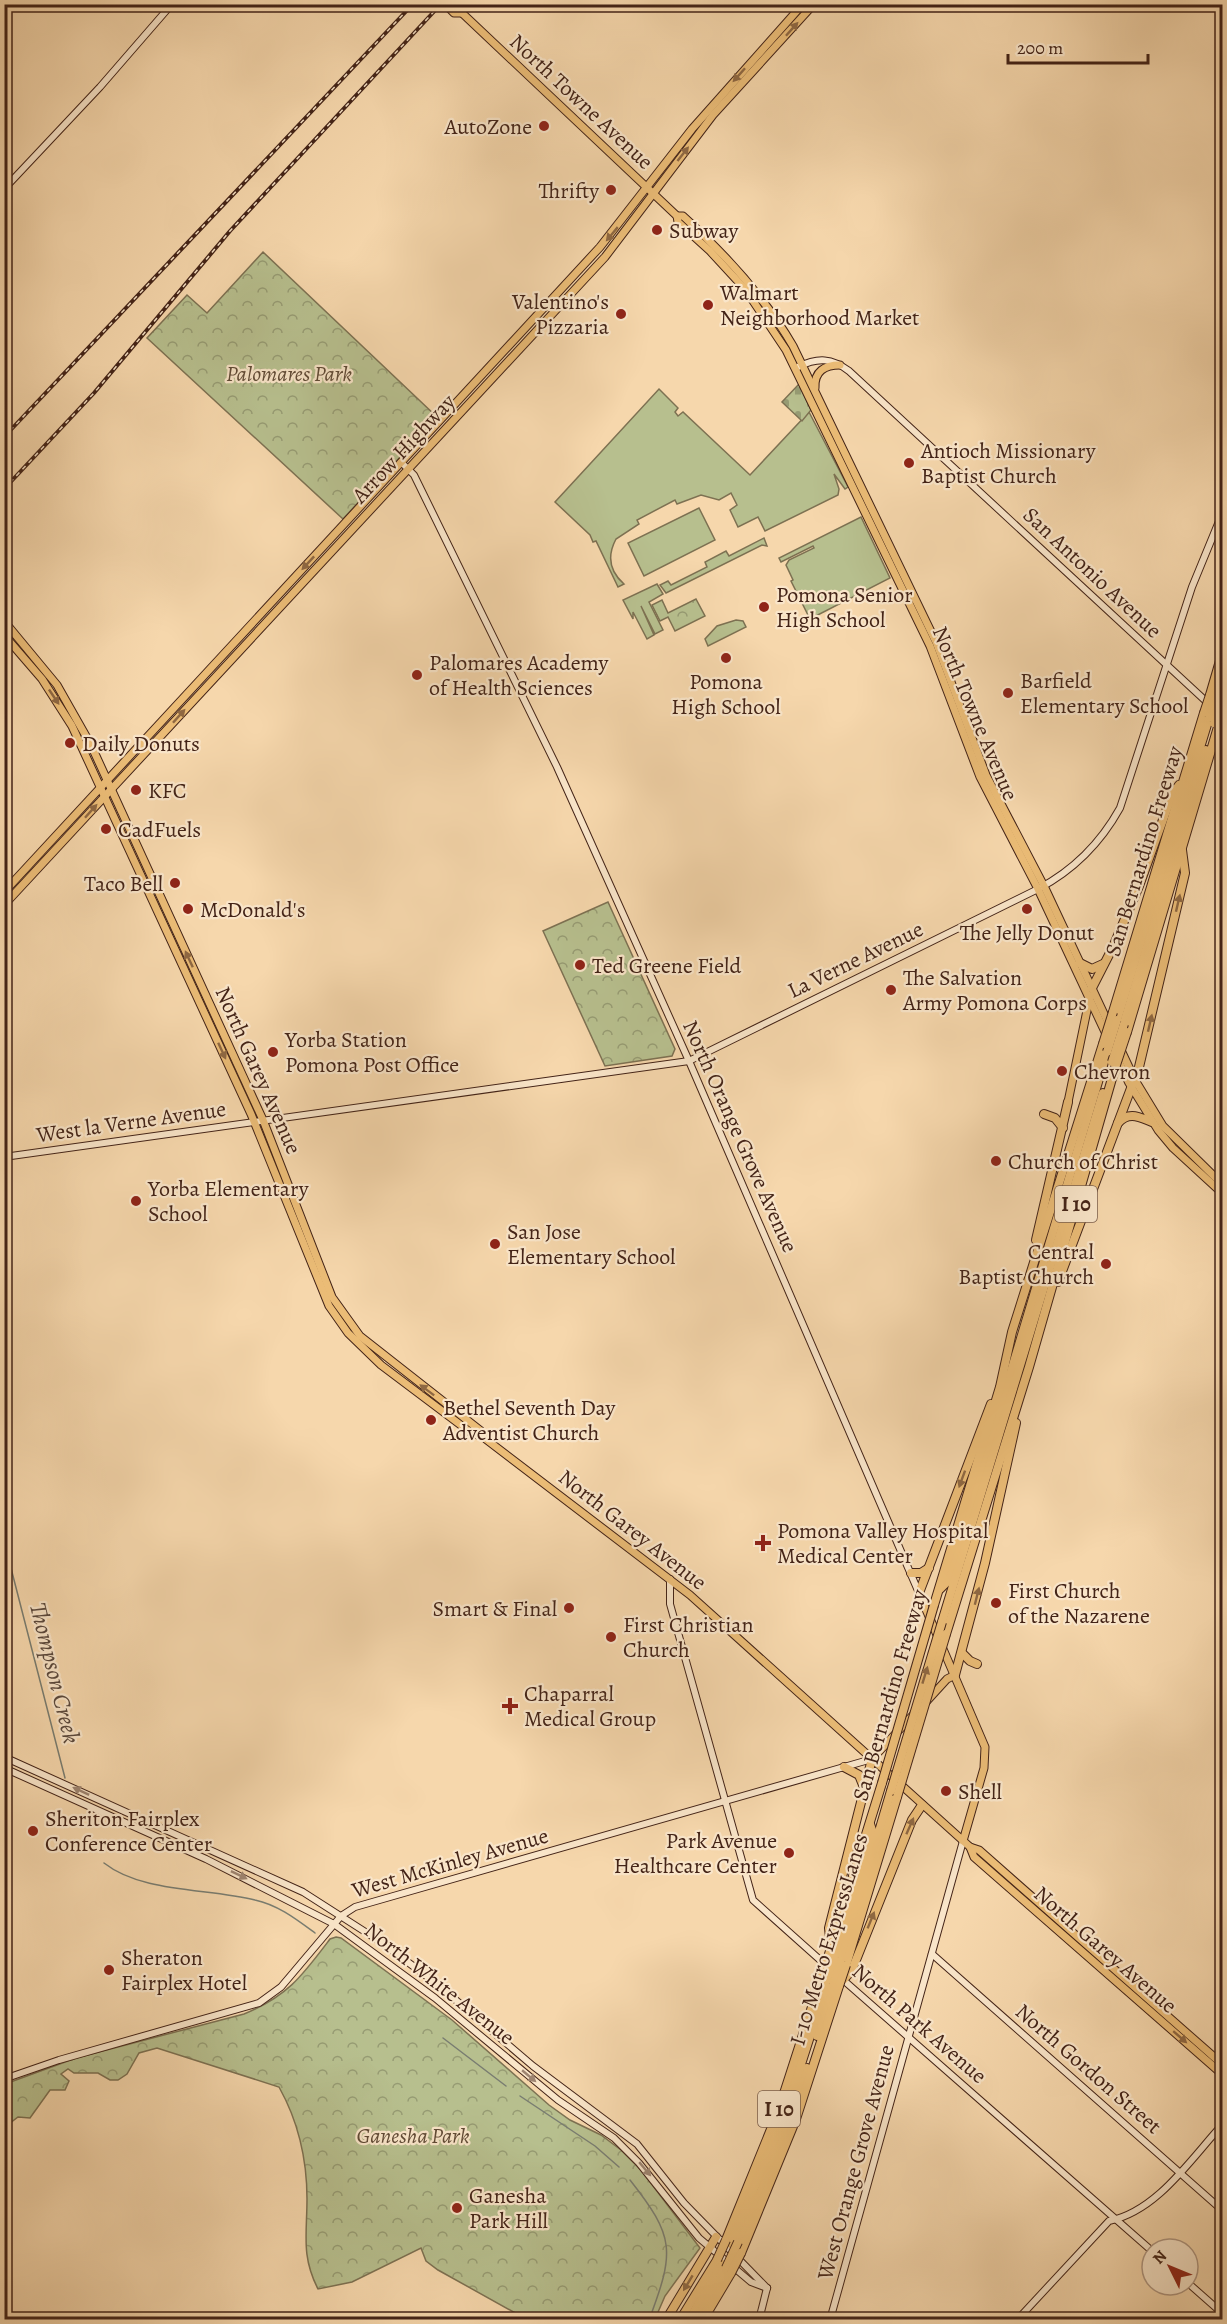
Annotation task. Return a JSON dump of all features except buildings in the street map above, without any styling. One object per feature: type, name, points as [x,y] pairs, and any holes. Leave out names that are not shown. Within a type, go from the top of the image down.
[{"type":"highway","name":"San Bernardino Freeway","points":[[680,2319],[724,2266],[741,2253],[796,2119],[839,1958],[946,1634],[1029,1367],[1123,1025],[1182,850],[1217,698],[1222,654]]},
{"type":"highway","points":[[939,1590],[948,1581],[1107,1052],[1123,1025],[1211,720],[1222,674]]},
{"type":"highway","name":"San Bernardino Freeway","points":[[870,1822],[1000,1386],[1012,1332],[1185,776],[1211,720],[1222,715]]},
{"type":"highway","points":[[1092,988],[1105,964],[1138,886],[1172,795],[1185,776]]},
{"type":"highway","points":[[1036,1339],[1133,1083],[1185,873],[1182,850]]},
{"type":"highway","points":[[1080,963],[1092,969],[1105,964]]},
{"type":"highway","points":[[894,1794],[942,1622],[1113,1065]]},
{"type":"highway","points":[[1012,1332],[1068,1102]]},
{"type":"highway","points":[[1044,1114],[1055,1118],[1063,1128]]},
{"type":"highway","points":[[1115,1126],[1127,1116],[1139,1117],[1152,1122]]},
{"type":"highway","points":[[955,1676],[985,1563],[1029,1367]]},
{"type":"highway","points":[[919,1593],[984,1417],[1000,1386]]},
{"type":"highway","points":[[911,1573],[921,1573],[930,1567]]},
{"type":"highway","points":[[962,1653],[977,1664]]},
{"type":"highway","points":[[839,1958],[829,1928],[872,1759]]},
{"type":"highway","points":[[844,1767],[861,1777],[863,1790]]},
{"type":"highway","points":[[832,1983],[839,1958],[922,1805]]},
{"type":"highway","name":"I-10 Metro ExpressLanes","points":[[732,2242],[785,2128],[839,1958],[873,1833],[870,1822]]},
{"type":"highway","name":"San Bernardino Freeway","points":[[703,2319],[778,2112],[832,1983]]},
{"type":"highway","points":[[666,2319],[716,2237]]},
{"type":"highway","points":[[689,2319],[724,2266]]},
{"type":"highway","points":[[696,2319],[724,2266]]},
{"type":"main road","points":[[4,189],[100,87],[172,4]]},
{"type":"main road","name":"North Towne Avenue","points":[[445,4],[454,13],[462,13]]},
{"type":"main road","name":"North Towne Avenue","points":[[459,4],[462,13],[647,187],[677,216],[678,222],[710,251],[745,289],[815,390],[936,642],[986,775],[1092,988],[1100,1016]]},
{"type":"main road","name":"Arrow Highway","points":[[4,892],[600,247],[707,110],[803,4]]},
{"type":"main road","name":"Arrow Highway","points":[[4,905],[605,257],[713,115],[814,4]]},
{"type":"main road","points":[[799,367],[824,360],[840,365]]},
{"type":"main road","points":[[815,390],[815,376],[820,370],[831,365],[840,365]]},
{"type":"main road","name":"San Antonio Avenue","points":[[840,365],[1222,715]]},
{"type":"main road","name":"North Towne Avenue","points":[[799,367],[930,646],[980,777],[1041,887],[1089,997],[1152,1122],[1173,1148],[1222,1193]]},
{"type":"main road","points":[[472,386],[479,392]]},
{"type":"main road","name":"North Orange Grove Avenue","points":[[401,462],[414,475],[553,758],[689,1061],[983,1740],[984,1768],[963,1841]]},
{"type":"main road","name":"La Verne Avenue","points":[[263,1120],[689,1061],[1041,887],[1083,858],[1113,820],[1131,780],[1192,586],[1222,514]]},
{"type":"main road","name":"North Garey Avenue","points":[[4,621],[46,670],[76,717],[111,789],[263,1120],[332,1297],[360,1336],[399,1369],[481,1431],[483,1437]]},
{"type":"main road","name":"North Garey Avenue","points":[[4,635],[24,657],[60,705],[105,796],[254,1121],[322,1292],[338,1320],[367,1352],[467,1430],[483,1437],[670,1578],[922,1805],[970,1847],[979,1850],[1222,2064]]},
{"type":"main road","points":[[24,657],[30,656],[39,668],[46,670]]},
{"type":"main road","points":[[133,856],[146,876],[154,880]]},
{"type":"main road","points":[[149,891],[167,909]]},
{"type":"main road","points":[[1068,1102],[1084,1030],[1083,1019],[1092,988]]},
{"type":"main road","points":[[200,1003],[212,1009]]},
{"type":"main road","points":[[1084,1030],[1088,1024],[1100,1016]]},
{"type":"main road","name":"North Towne Avenue","points":[[1133,1083],[1171,1135],[1222,1184]]},
{"type":"main road","name":"West la Verne Avenue","points":[[4,1157],[263,1120]]},
{"type":"main road","points":[[367,1352],[395,1372],[399,1369]]},
{"type":"main road","name":"North Park Avenue","points":[[670,1578],[670,1602],[753,1900],[1140,2240]]},
{"type":"main road","points":[[872,1759],[947,1679],[955,1676]]},
{"type":"main road","name":"North White Avenue","points":[[4,1757],[303,1893],[341,1916],[437,1984],[533,2066],[637,2145],[684,2203],[716,2237],[759,2276],[768,2288]]},
{"type":"main road","name":"West McKinley Avenue","points":[[4,2079],[59,2060],[259,2003],[281,1987],[341,1916],[360,1905],[872,1759]]},
{"type":"main road","name":"North White Avenue","points":[[4,1767],[206,1859],[334,1924],[435,1998],[558,2100],[614,2138],[639,2163],[672,2206],[710,2247],[751,2282],[768,2288]]},
{"type":"main road","name":"West Orange Grove Avenue","points":[[830,2319],[963,1841]]},
{"type":"main road","name":"North Garey Avenue","points":[[970,1847],[974,1857],[1222,2074]]},
{"type":"main road","name":"North Gordon Street","points":[[932,1954],[1222,2210]]},
{"type":"main road","points":[[1017,2319],[1109,2221],[1127,2217],[1152,2200],[1222,2125]]},
{"type":"main road","points":[[759,2319],[768,2288]]},
{"type":"main road","points":[[1200,2294],[1222,2313]]},
{"type":"green space","name":"Palomares Park","points":[[263,252],[437,417],[343,519],[147,338],[187,295],[207,313]]},
{"type":"green space","points":[[799,384],[811,410],[802,421],[782,402]]},
{"type":"green space","points":[[659,389],[678,408],[675,412],[678,416],[683,412],[750,475],[809,412],[848,487],[845,489],[834,474],[839,489],[838,495],[765,531],[758,517],[738,527],[730,510],[737,505],[731,493],[719,500],[701,495],[677,504],[675,500],[637,520],[639,524],[616,539],[611,551],[611,563],[615,574],[624,584],[618,587],[596,541],[593,542],[590,535],[555,502]]},
{"type":"green space","points":[[699,508],[715,540],[644,576],[628,543]]},
{"type":"green space","points":[[861,517],[890,578],[810,619],[791,581],[793,580],[786,565],[789,560],[814,548],[813,546],[781,562],[779,558]]},
{"type":"green space","points":[[764,538],[767,546],[762,545],[666,593],[660,585],[668,581],[671,585],[707,567],[705,562],[726,551],[729,556]]},
{"type":"green space","points":[[657,584],[663,594],[649,602],[663,630],[655,634],[641,606],[654,635],[647,639],[633,612],[633,619],[623,600]]},
{"type":"green space","points":[[696,599],[705,616],[675,631],[668,617],[660,621],[652,605],[662,600],[668,613]]},
{"type":"green space","points":[[736,620],[743,621],[746,627],[708,646],[705,639],[717,626]]},
{"type":"green space","points":[[608,902],[675,1049],[672,1056],[605,1066],[543,931]]},
{"type":"green space","name":"Ganesha Park","points":[[341,1938],[452,2020],[549,2105],[570,2120],[601,2135],[621,2150],[641,2170],[700,2248],[665,2296],[655,2319],[526,2319],[438,2270],[426,2261],[421,2248],[352,2282],[318,2289],[307,2255],[307,2184],[303,2155],[296,2127],[279,2087],[157,2048],[139,2053],[127,2074],[118,2080],[110,2080],[98,2073],[74,2073],[68,2069],[61,2074],[69,2081],[65,2090],[50,2090],[30,2118],[18,2117],[5,2127],[5,2084],[76,2058],[244,2014],[272,2000],[293,1984],[330,1939]]},
{"type":"waterway","name":"Thompson Creek","points":[[4,1541],[65,1778]]},
{"type":"waterway","name":"Thompson Creek","points":[[104,1863],[119,1873],[156,1885],[237,1896],[263,1902],[286,1913],[315,1933]]},
{"type":"waterway","name":"Thompson Creek","points":[[443,2038],[506,2086]]},
{"type":"waterway","name":"Thompson Creek","points":[[520,2096],[595,2146],[619,2167]]},
{"type":"waterway","name":"Thompson Creek","points":[[630,2180],[656,2216],[666,2245],[663,2277],[649,2320]]},
{"type":"railway","points":[[4,437],[413,4]]},
{"type":"railway","points":[[4,489],[94,393],[230,231],[441,4]]},
{"type":"place","name":"AutoZone","points":[[544,126]]},
{"type":"place","name":"Thrifty","points":[[611,190]]},
{"type":"place","name":"Subway","points":[[657,230]]},
{"type":"place","name":"Walmart Neighborhood Market","points":[[708,305]]},
{"type":"place","name":"Valentino's Pizzaria","points":[[621,314]]},
{"type":"place","name":"Antioch Missionary Baptist Church","points":[[909,463]]},
{"type":"place","name":"Pomona Senior High School","points":[[764,607]]},
{"type":"place","name":"Pomona High School","points":[[726,658]]},
{"type":"place","name":"Palomares Academy of Health Sciences","points":[[417,675]]},
{"type":"place","name":"Barfield Elementary School","points":[[1008,693]]},
{"type":"place","name":"Daily Donuts","points":[[70,743]]},
{"type":"place","name":"KFC","points":[[136,790]]},
{"type":"place","name":"CadFuels","points":[[106,829]]},
{"type":"place","name":"Taco Bell","points":[[175,883]]},
{"type":"place","name":"McDonald's","points":[[188,909]]},
{"type":"place","name":"The Jelly Donut","points":[[1027,909]]},
{"type":"place","name":"Ted Greene Field","points":[[580,965]]},
{"type":"place","name":"The Salvation Army Pomona Corps","points":[[891,990]]},
{"type":"place","name":"Yorba Station Pomona Post Office","points":[[273,1052]]},
{"type":"place","name":"Chevron","points":[[1062,1071]]},
{"type":"place","name":"Church of Christ","points":[[996,1161]]},
{"type":"place","name":"Yorba Elementary School","points":[[136,1201]]},
{"type":"place","name":"San Jose Elementary School","points":[[495,1244]]},
{"type":"place","name":"Central Baptist Church","points":[[1106,1264]]},
{"type":"place","name":"Bethel Seventh Day Adventist Church","points":[[431,1420]]},
{"type":"place","name":"Pomona Valley Hospital Medical Center","points":[[763,1543]]},
{"type":"place","name":"First Church of the Nazarene","points":[[996,1603]]},
{"type":"place","name":"Smart & Final","points":[[569,1608]]},
{"type":"place","name":"First Christian Church","points":[[611,1637]]},
{"type":"place","name":"Chaparral Medical Group","points":[[510,1706]]},
{"type":"place","name":"Shell","points":[[946,1791]]},
{"type":"place","name":"Sheriton Fairplex Conference Center","points":[[33,1831]]},
{"type":"place","name":"Park Avenue Healthcare Center","points":[[789,1853]]},
{"type":"place","name":"Sheraton Fairplex Hotel","points":[[109,1970]]},
{"type":"place","name":"Ganesha Park Hill","points":[[457,2208]]}]
